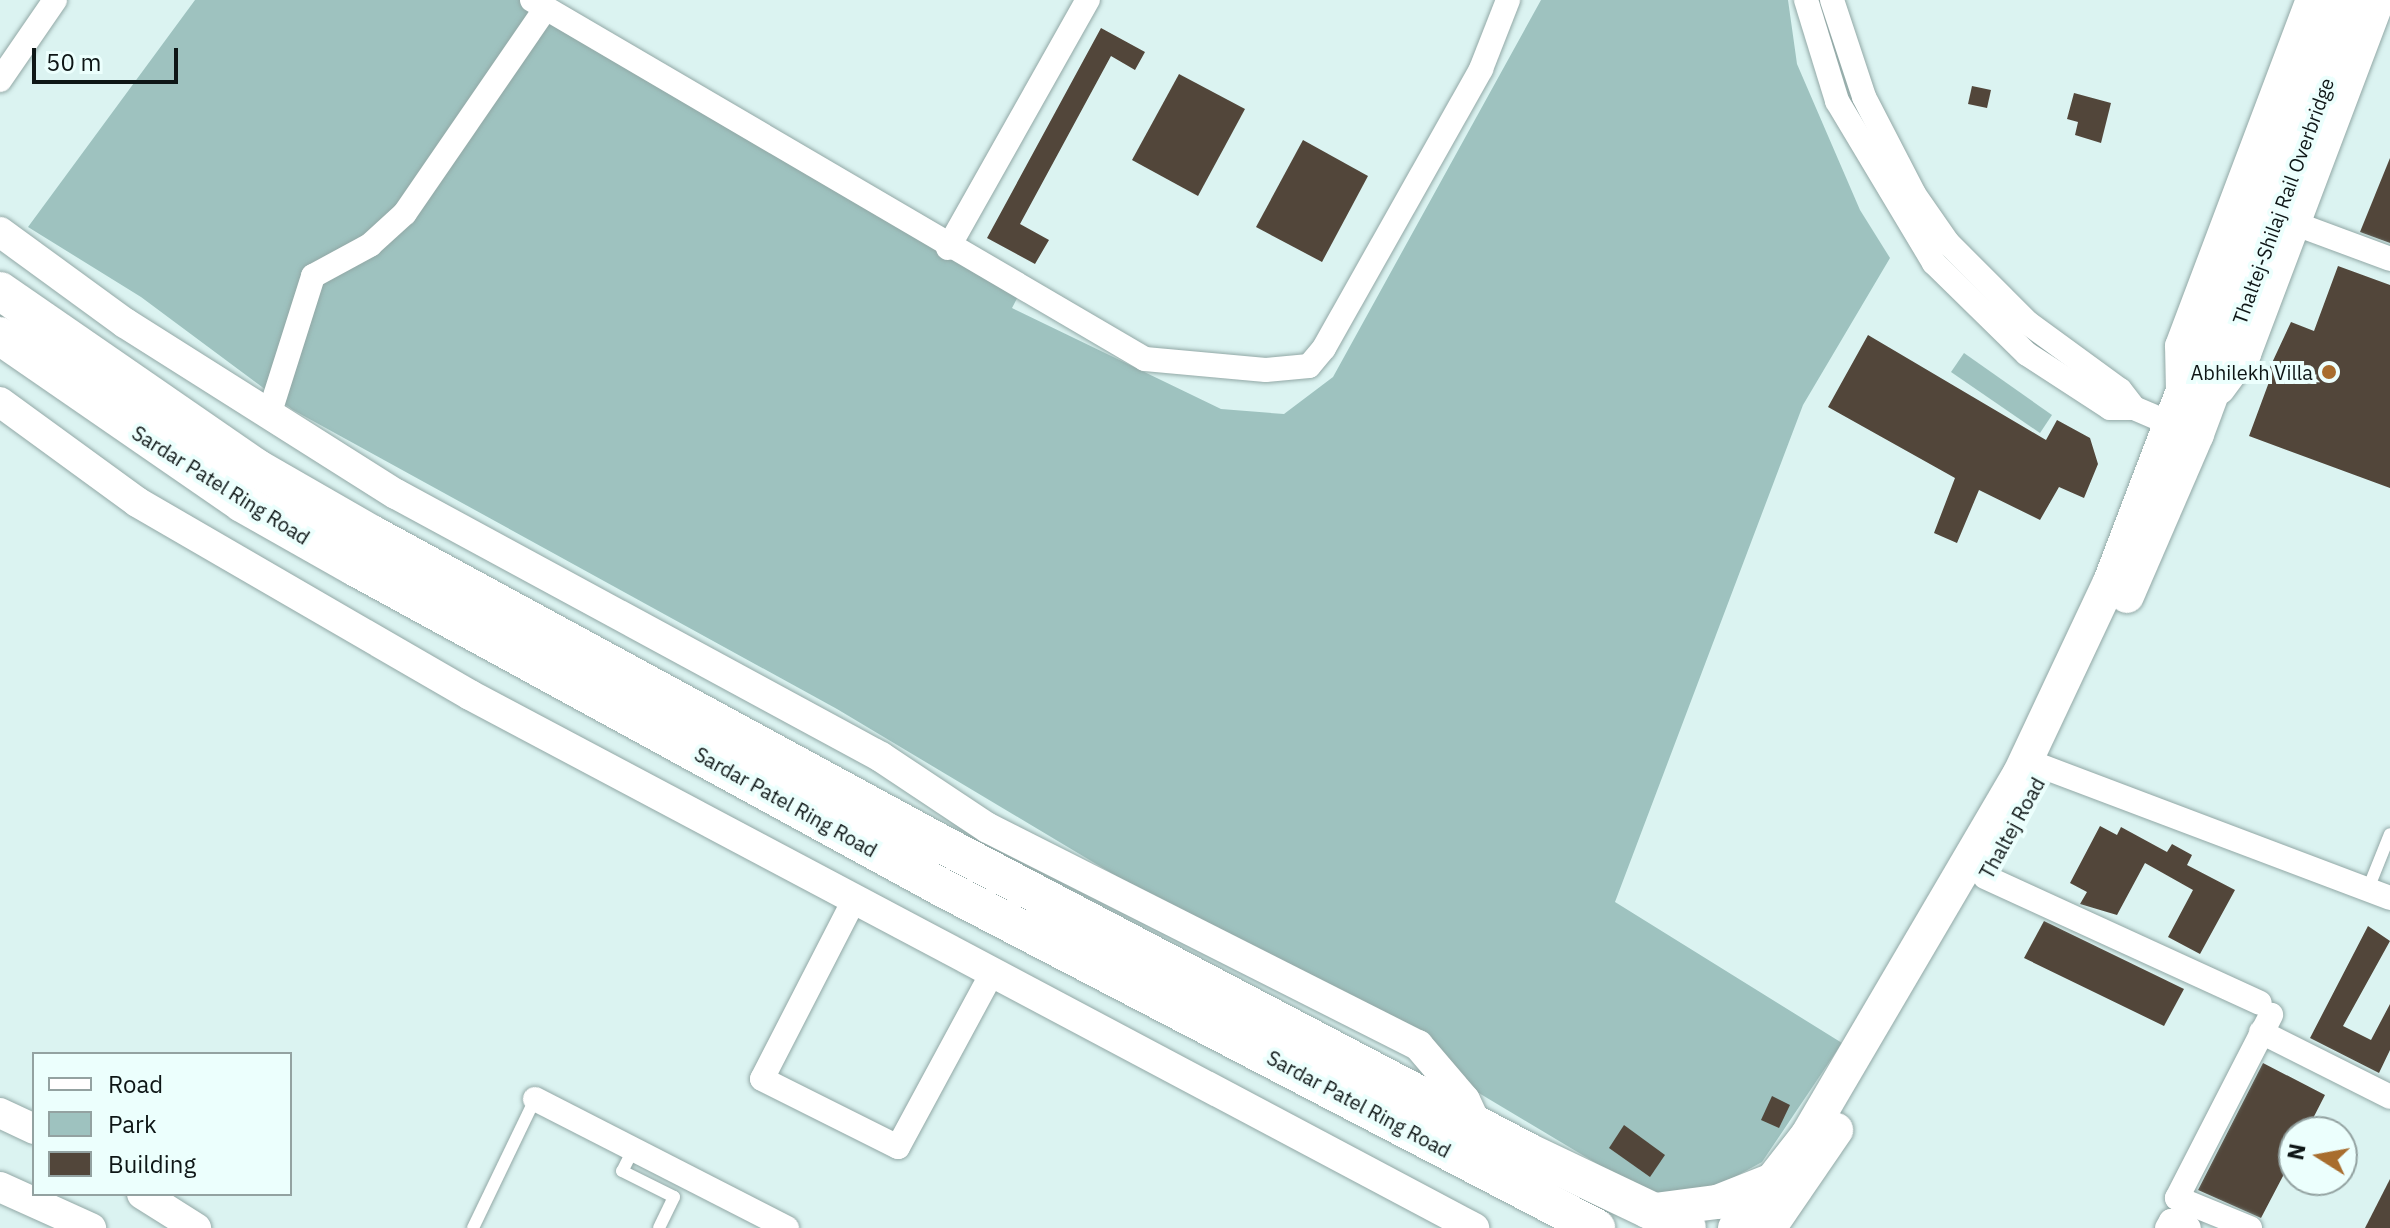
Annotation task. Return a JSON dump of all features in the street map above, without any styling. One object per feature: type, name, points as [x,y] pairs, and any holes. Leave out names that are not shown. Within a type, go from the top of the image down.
[{"type":"highway","name":"Sardar Patel Ring Road","points":[[0,291],[258,469],[360,527],[1476,1124],[1647,1211],[1687,1228]]},
{"type":"highway","name":"Sardar Patel Ring Road","points":[[0,336],[242,503],[342,560],[939,886],[1596,1228]]},
{"type":"main road","name":"Thaltej-Shilaj Rail Overbridge","points":[[2221,330],[2332,0]]},
{"type":"main road","name":"Thaltej-Shilaj Rail Overbridge","points":[[2036,764],[2110,582],[2189,414],[2358,0]]},
{"type":"main road","name":"Thaltej Road","points":[[1769,1228],[1833,1136],[1985,877],[2036,764]]},
{"type":"main road","points":[[1735,1228],[1807,1136],[2036,764]]},
{"type":"main road","points":[[1647,1211],[1717,1202],[1772,1180]]},
{"type":"street","points":[[0,80],[55,0]]},
{"type":"street","points":[[948,248],[1088,0]]},
{"type":"street","points":[[269,415],[313,276],[370,245],[405,213],[538,4],[948,248],[1145,359],[1266,370],[1309,366],[1481,69],[1508,0]]},
{"type":"street","points":[[1806,0],[1837,101],[1934,263],[2027,354],[2110,408],[2189,414]]},
{"type":"street","points":[[1832,0],[1864,97],[1914,194],[1948,243],[2028,323],[2120,390],[2134,408]]},
{"type":"street","points":[[2189,414],[2180,346],[2311,0]]},
{"type":"street","points":[[2189,414],[2246,354],[2380,0]]},
{"type":"street","points":[[2296,224],[2390,259]]},
{"type":"street","name":"Sardar Patel Ring Road","points":[[0,232],[269,415],[396,494],[881,757],[988,828],[1418,1045],[1465,1100],[1476,1124]]},
{"type":"street","points":[[0,402],[137,502],[328,614],[854,900],[1474,1228]]},
{"type":"street","points":[[2036,764],[2379,894]]},
{"type":"street","points":[[1985,877],[2264,1017],[2390,1097]]},
{"type":"street","points":[[854,900],[762,1079],[898,1147],[993,971]]},
{"type":"street","points":[[2250,1228],[2177,1198],[2264,1017]]},
{"type":"street","points":[[535,1099],[635,1146],[787,1228]]},
{"type":"street","points":[[0,1113],[32,1128]]},
{"type":"street","points":[[0,1187],[91,1228]]},
{"type":"street","points":[[145,1196],[196,1228]]},
{"type":"street","points":[[2167,1228],[2171,1221],[2189,1228]]},
{"type":"lane","points":[[2379,894],[2390,834]]},
{"type":"lane","points":[[473,1228],[535,1099]]},
{"type":"lane","points":[[635,1146],[622,1171],[674,1197],[659,1228]]},
{"type":"green space","points":[[195,0],[548,0],[1025,283],[1012,308],[1221,409],[1284,414],[1333,377],[1541,0],[1788,0],[1797,64],[1860,210],[1890,258],[1803,405],[1615,902],[1842,1043],[1762,1162],[1711,1190],[1651,1196],[837,709],[293,410],[141,297],[28,227]]},
{"type":"green space","points":[[1964,353],[2052,415],[2040,433],[1951,372]]},
{"type":"building","points":[[1101,28],[1145,52],[1135,70],[1111,56],[1020,224],[1049,240],[1035,264],[987,238]]},
{"type":"building","points":[[1179,74],[1245,109],[1198,196],[1132,160]]},
{"type":"building","points":[[1972,86],[1991,90],[1987,108],[1968,104]]},
{"type":"building","points":[[2074,93],[2111,103],[2101,143],[2075,135],[2078,122],[2067,119]]},
{"type":"building","points":[[1303,140],[1368,176],[1322,262],[1256,227]]},
{"type":"building","points":[[2390,158],[2390,243],[2360,232]]},
{"type":"building","name":"Abhilekh Villa","points":[[2338,266],[2390,285],[2390,488],[2249,436],[2269,382],[2264,380],[2291,322],[2314,331]]},
{"type":"building","points":[[1868,335],[2046,440],[2057,420],[2090,438],[2098,464],[2084,498],[2059,487],[2040,520],[1979,490],[1957,543],[1934,533],[1955,478],[1828,407]]},
{"type":"building","points":[[2100,826],[2117,835],[2121,827],[2167,852],[2172,844],[2192,855],[2187,865],[2235,890],[2200,954],[2168,937],[2193,890],[2145,863],[2117,915],[2080,904],[2087,892],[2070,883]]},
{"type":"building","points":[[2044,921],[2184,989],[2164,1026],[2024,958]]},
{"type":"building","points":[[2368,926],[2390,941],[2343,1026],[2371,1040],[2390,1004],[2390,1050],[2379,1073],[2310,1038]]},
{"type":"building","points":[[2263,1063],[2325,1095],[2314,1116],[2278,1116],[2278,1186],[2261,1218],[2198,1190]]},
{"type":"building","points":[[1772,1096],[1790,1105],[1779,1128],[1761,1120]]},
{"type":"building","points":[[1624,1125],[1665,1155],[1650,1177],[1609,1148]]},
{"type":"building","points":[[2390,1179],[2390,1228],[2365,1228]]},
{"type":"place","name":"Abhilekh Villa","points":[[2329,372]]}]
